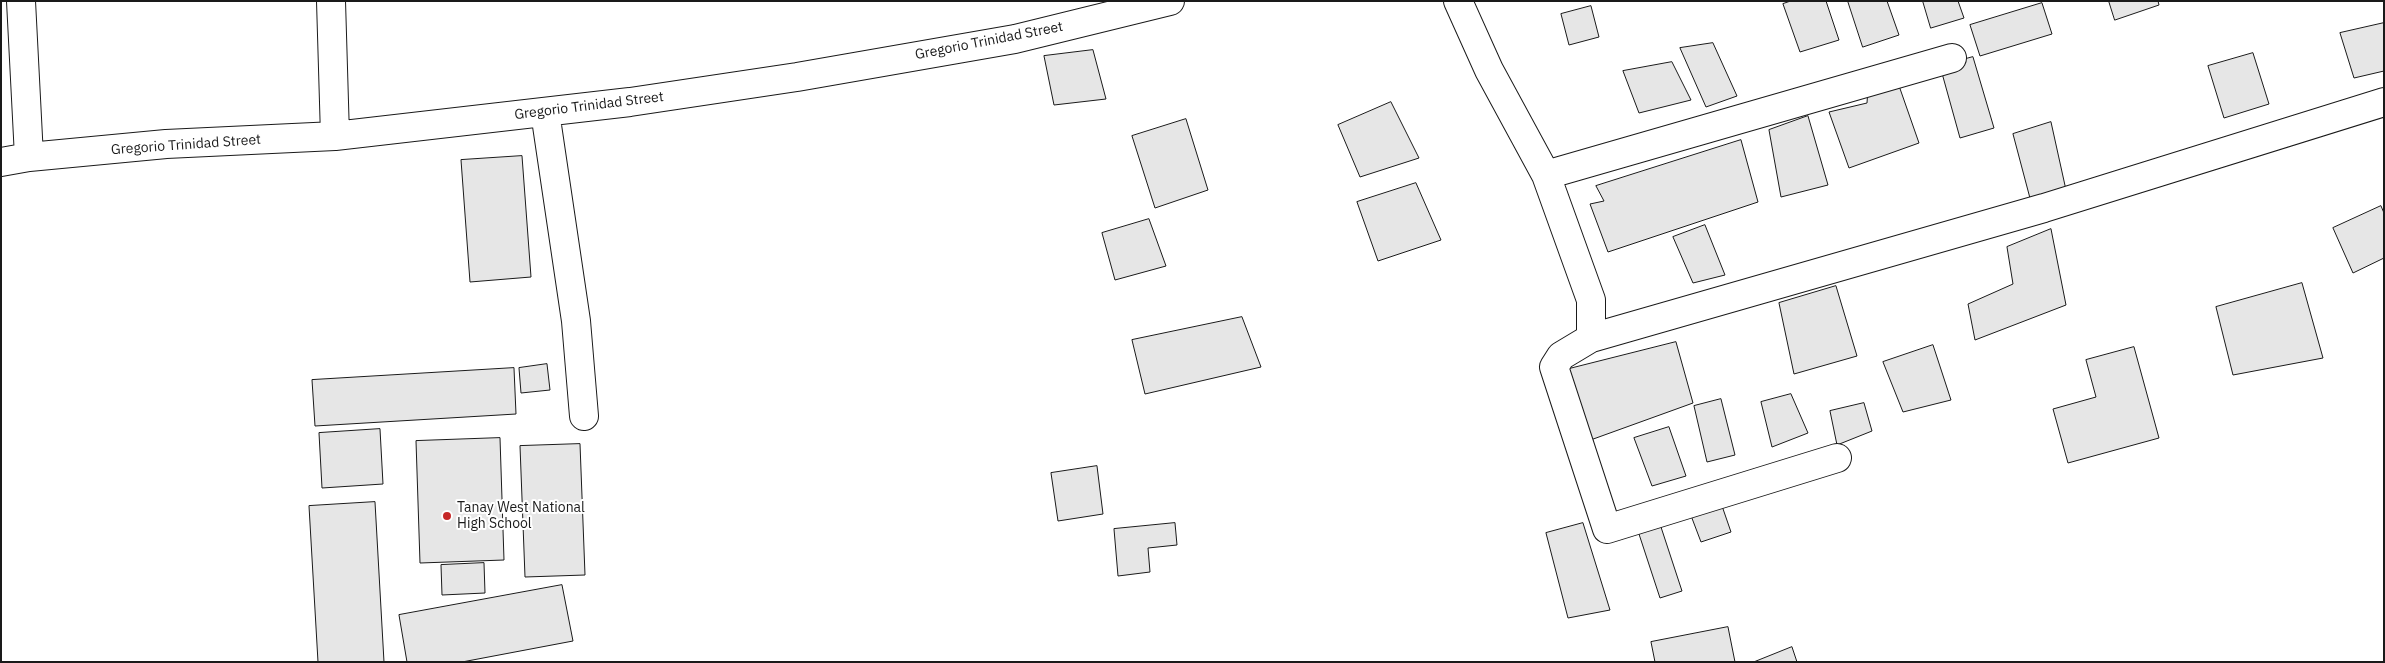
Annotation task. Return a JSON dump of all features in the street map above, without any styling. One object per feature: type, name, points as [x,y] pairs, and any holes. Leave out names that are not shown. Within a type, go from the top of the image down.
[{"type":"street","points":[[20,1],[28,157]]},
{"type":"street","points":[[330,1],[335,136]]},
{"type":"street","name":"Gregorio Trinidad Street","points":[[1,162],[28,157],[166,144],[335,136],[630,102],[797,77],[1005,40],[1170,1]]},
{"type":"street","points":[[1458,1],[1489,70],[1546,174],[1591,300],[1591,338]]},
{"type":"street","points":[[1546,174],[1952,58]]},
{"type":"street","points":[[1836,458],[1607,530],[1554,367],[1561,356],[1591,338],[2044,208],[2384,102]]},
{"type":"street","points":[[545,112],[576,321],[584,416]]},
{"type":"building","points":[[1791,1],[1826,1],[1839,40],[1800,52],[1783,4]]},
{"type":"building","points":[[1848,1],[1887,1],[1899,35],[1863,47]]},
{"type":"building","points":[[1923,1],[1958,1],[1964,18],[1931,28]]},
{"type":"building","points":[[2109,1],[2158,1],[2159,5],[2115,20]]},
{"type":"building","points":[[2042,3],[2052,34],[1980,56],[1970,25]]},
{"type":"building","points":[[1591,6],[1599,37],[1569,45],[1561,14]]},
{"type":"building","points":[[2384,23],[2384,71],[2354,78],[2340,33]]},
{"type":"building","points":[[1713,43],[1737,96],[1706,107],[1680,48]]},
{"type":"building","points":[[1093,50],[1106,99],[1054,105],[1044,56]]},
{"type":"building","points":[[2253,53],[2269,104],[2224,118],[2208,66]]},
{"type":"building","points":[[1973,57],[1994,128],[1960,138],[1940,66]]},
{"type":"building","points":[[1672,62],[1691,100],[1639,113],[1623,71]]},
{"type":"building","points":[[1897,80],[1919,143],[1849,168],[1829,112],[1867,103],[1868,88]]},
{"type":"building","points":[[1391,102],[1419,158],[1360,177],[1338,125]]},
{"type":"building","points":[[1808,116],[1828,185],[1781,197],[1769,130]]},
{"type":"building","points":[[1186,119],[1208,190],[1155,208],[1132,136]]},
{"type":"building","points":[[2051,122],[2066,190],[2031,202],[2013,134]]},
{"type":"building","points":[[1741,140],[1758,202],[1608,252],[1590,204],[1604,201],[1596,186]]},
{"type":"building","points":[[522,156],[531,277],[470,282],[461,160]]},
{"type":"building","points":[[1416,183],[1441,240],[1378,261],[1357,202]]},
{"type":"building","points":[[2381,206],[2384,213],[2384,258],[2353,273],[2333,228]]},
{"type":"building","points":[[1149,219],[1166,266],[1115,280],[1102,233]]},
{"type":"building","points":[[1705,225],[1725,275],[1693,283],[1673,237]]},
{"type":"building","points":[[2051,229],[2066,305],[1975,340],[1968,304],[2013,284],[2007,247]]},
{"type":"building","points":[[2302,283],[2323,358],[2233,375],[2216,307]]},
{"type":"building","points":[[1836,286],[1857,356],[1794,374],[1779,303]]},
{"type":"building","points":[[1242,317],[1261,367],[1145,394],[1132,340]]},
{"type":"building","points":[[1676,342],[1693,403],[1585,442],[1565,370]]},
{"type":"building","points":[[1933,345],[1951,400],[1903,412],[1883,362]]},
{"type":"building","points":[[2134,347],[2159,438],[2068,463],[2053,409],[2096,397],[2086,360]]},
{"type":"building","points":[[547,364],[550,390],[521,393],[519,368]]},
{"type":"building","points":[[514,368],[516,414],[315,426],[312,380]]},
{"type":"building","points":[[1791,394],[1808,433],[1772,447],[1761,402]]},
{"type":"building","points":[[1721,399],[1735,455],[1707,462],[1694,406]]},
{"type":"building","points":[[1864,403],[1872,431],[1837,445],[1830,411]]},
{"type":"building","points":[[1669,427],[1686,476],[1652,486],[1634,438]]},
{"type":"building","points":[[380,429],[383,484],[322,488],[319,433]]},
{"type":"building","points":[[500,438],[504,560],[420,563],[416,441]]},
{"type":"building","points":[[580,444],[585,575],[525,577],[520,446]]},
{"type":"building","points":[[1097,466],[1103,514],[1058,521],[1051,473]]},
{"type":"building","points":[[375,502],[384,662],[318,662],[309,506]]},
{"type":"building","points":[[1721,503],[1731,532],[1701,542],[1690,513]]},
{"type":"building","points":[[1659,521],[1682,591],[1660,598],[1637,528]]},
{"type":"building","points":[[1175,523],[1177,545],[1148,548],[1150,572],[1118,576],[1114,529]]},
{"type":"building","points":[[1583,523],[1610,610],[1568,618],[1546,533]]},
{"type":"building","points":[[484,563],[485,593],[442,595],[441,565]]},
{"type":"building","points":[[562,585],[573,641],[462,662],[407,662],[399,615]]},
{"type":"building","points":[[1728,627],[1735,662],[1655,662],[1651,642]]},
{"type":"building","points":[[1792,647],[1797,662],[1754,662]]},
{"type":"place","name":"Tanay West National High School","points":[[447,516]]}]
